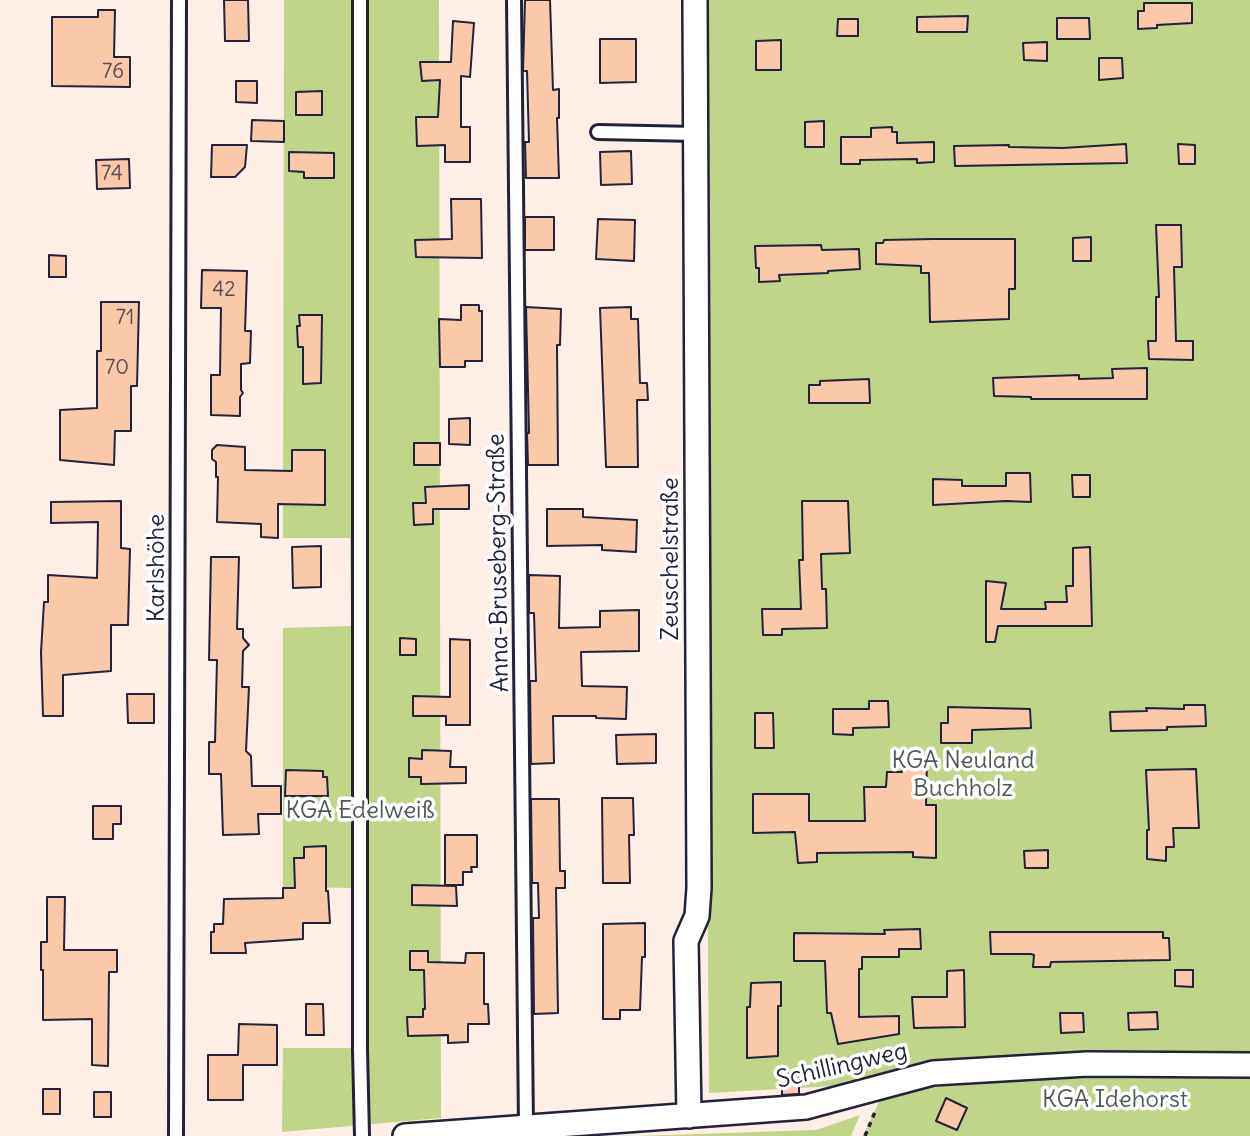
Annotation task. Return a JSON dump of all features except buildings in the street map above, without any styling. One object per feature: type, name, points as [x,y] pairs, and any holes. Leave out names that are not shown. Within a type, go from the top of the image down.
[{"type":"street","name":"Zeuschelstraße","points":[[689,1116],[686,941],[697,916],[699,888],[695,0]]},
{"type":"street","name":"Schillingweg","points":[[405,1136],[806,1107],[933,1073],[1087,1064],[1250,1065]]},
{"type":"lane","name":"Karlshöhe","points":[[176,1136],[179,0]]},
{"type":"lane","points":[[360,0],[362,1136]]},
{"type":"lane","name":"Anna-Bruseberg-Straße","points":[[514,0],[526,1126]]},
{"type":"lane","points":[[598,132],[696,134]]},
{"type":"green space","name":"KGA Edelweiß","points":[[284,0],[439,0],[441,1118],[282,1132],[283,1048],[351,1048],[352,888],[283,887],[283,628],[351,626],[350,538],[283,538]]},
{"type":"green space","name":"KGA Neuland Buchholz","points":[[701,0],[1250,0],[1250,1136],[863,1136],[888,1083],[709,1093]]},
{"type":"green space","points":[[860,1115],[851,1136],[637,1136],[816,1130]]},
{"type":"park label","name":"KGA Idehorst","points":[[1115,1100]]}]
